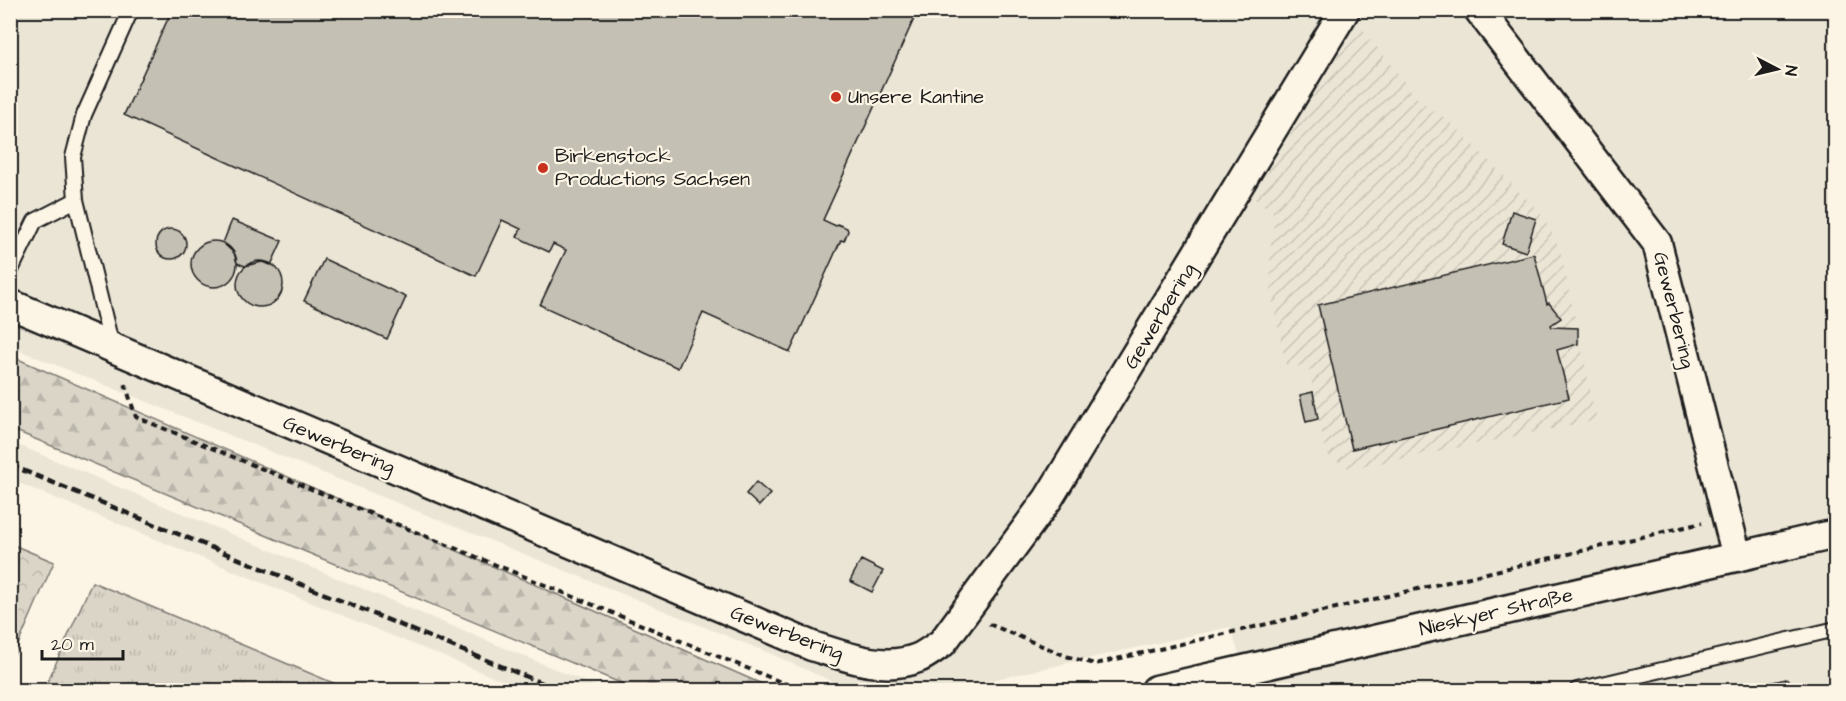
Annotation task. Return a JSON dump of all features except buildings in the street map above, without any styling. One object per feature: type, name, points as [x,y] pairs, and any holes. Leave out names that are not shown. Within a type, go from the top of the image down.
[{"type":"street","name":"Gewerbering","points":[[10,304],[812,646],[863,661],[893,663],[917,658],[942,643],[1048,499],[1345,10]]},
{"type":"street","name":"Gewerbering","points":[[1479,10],[1657,243],[1737,556]]},
{"type":"street","name":"Nieskyer Straße","points":[[1156,690],[1836,534]]},
{"type":"lane","points":[[113,349],[76,200],[73,157],[84,115],[131,10]]},
{"type":"lane","points":[[10,272],[35,221],[76,200]]},
{"type":"lane","points":[[1577,690],[1836,629]]},
{"type":"path","points":[[113,349],[136,417],[795,690]]},
{"type":"path","points":[[963,614],[1069,657],[1095,663],[1726,518]]},
{"type":"shaded area","points":[[10,11],[1835,11],[1835,690],[1251,690],[1230,627],[947,690],[851,690],[769,653],[11,347]]},
{"type":"shaded area","points":[[1358,23],[1418,99],[1452,123],[1543,216],[1560,249],[1597,420],[1350,469],[1326,454],[1308,364],[1287,369],[1271,294],[1270,251],[1275,214],[1253,197]]},
{"type":"shaded area","points":[[11,442],[605,690],[525,690],[11,480]]},
{"type":"green space","points":[[10,356],[776,690],[637,690],[11,429]]},
{"type":"green space","points":[[11,544],[54,562],[11,661]]},
{"type":"green space","points":[[92,582],[350,690],[44,690]]},
{"type":"railway","points":[[10,465],[559,690]]},
{"type":"place","name":"Unsere Kantine","points":[[836,97]]},
{"type":"place","name":"Birkenstock Productions Sachsen","points":[[543,168]]}]
